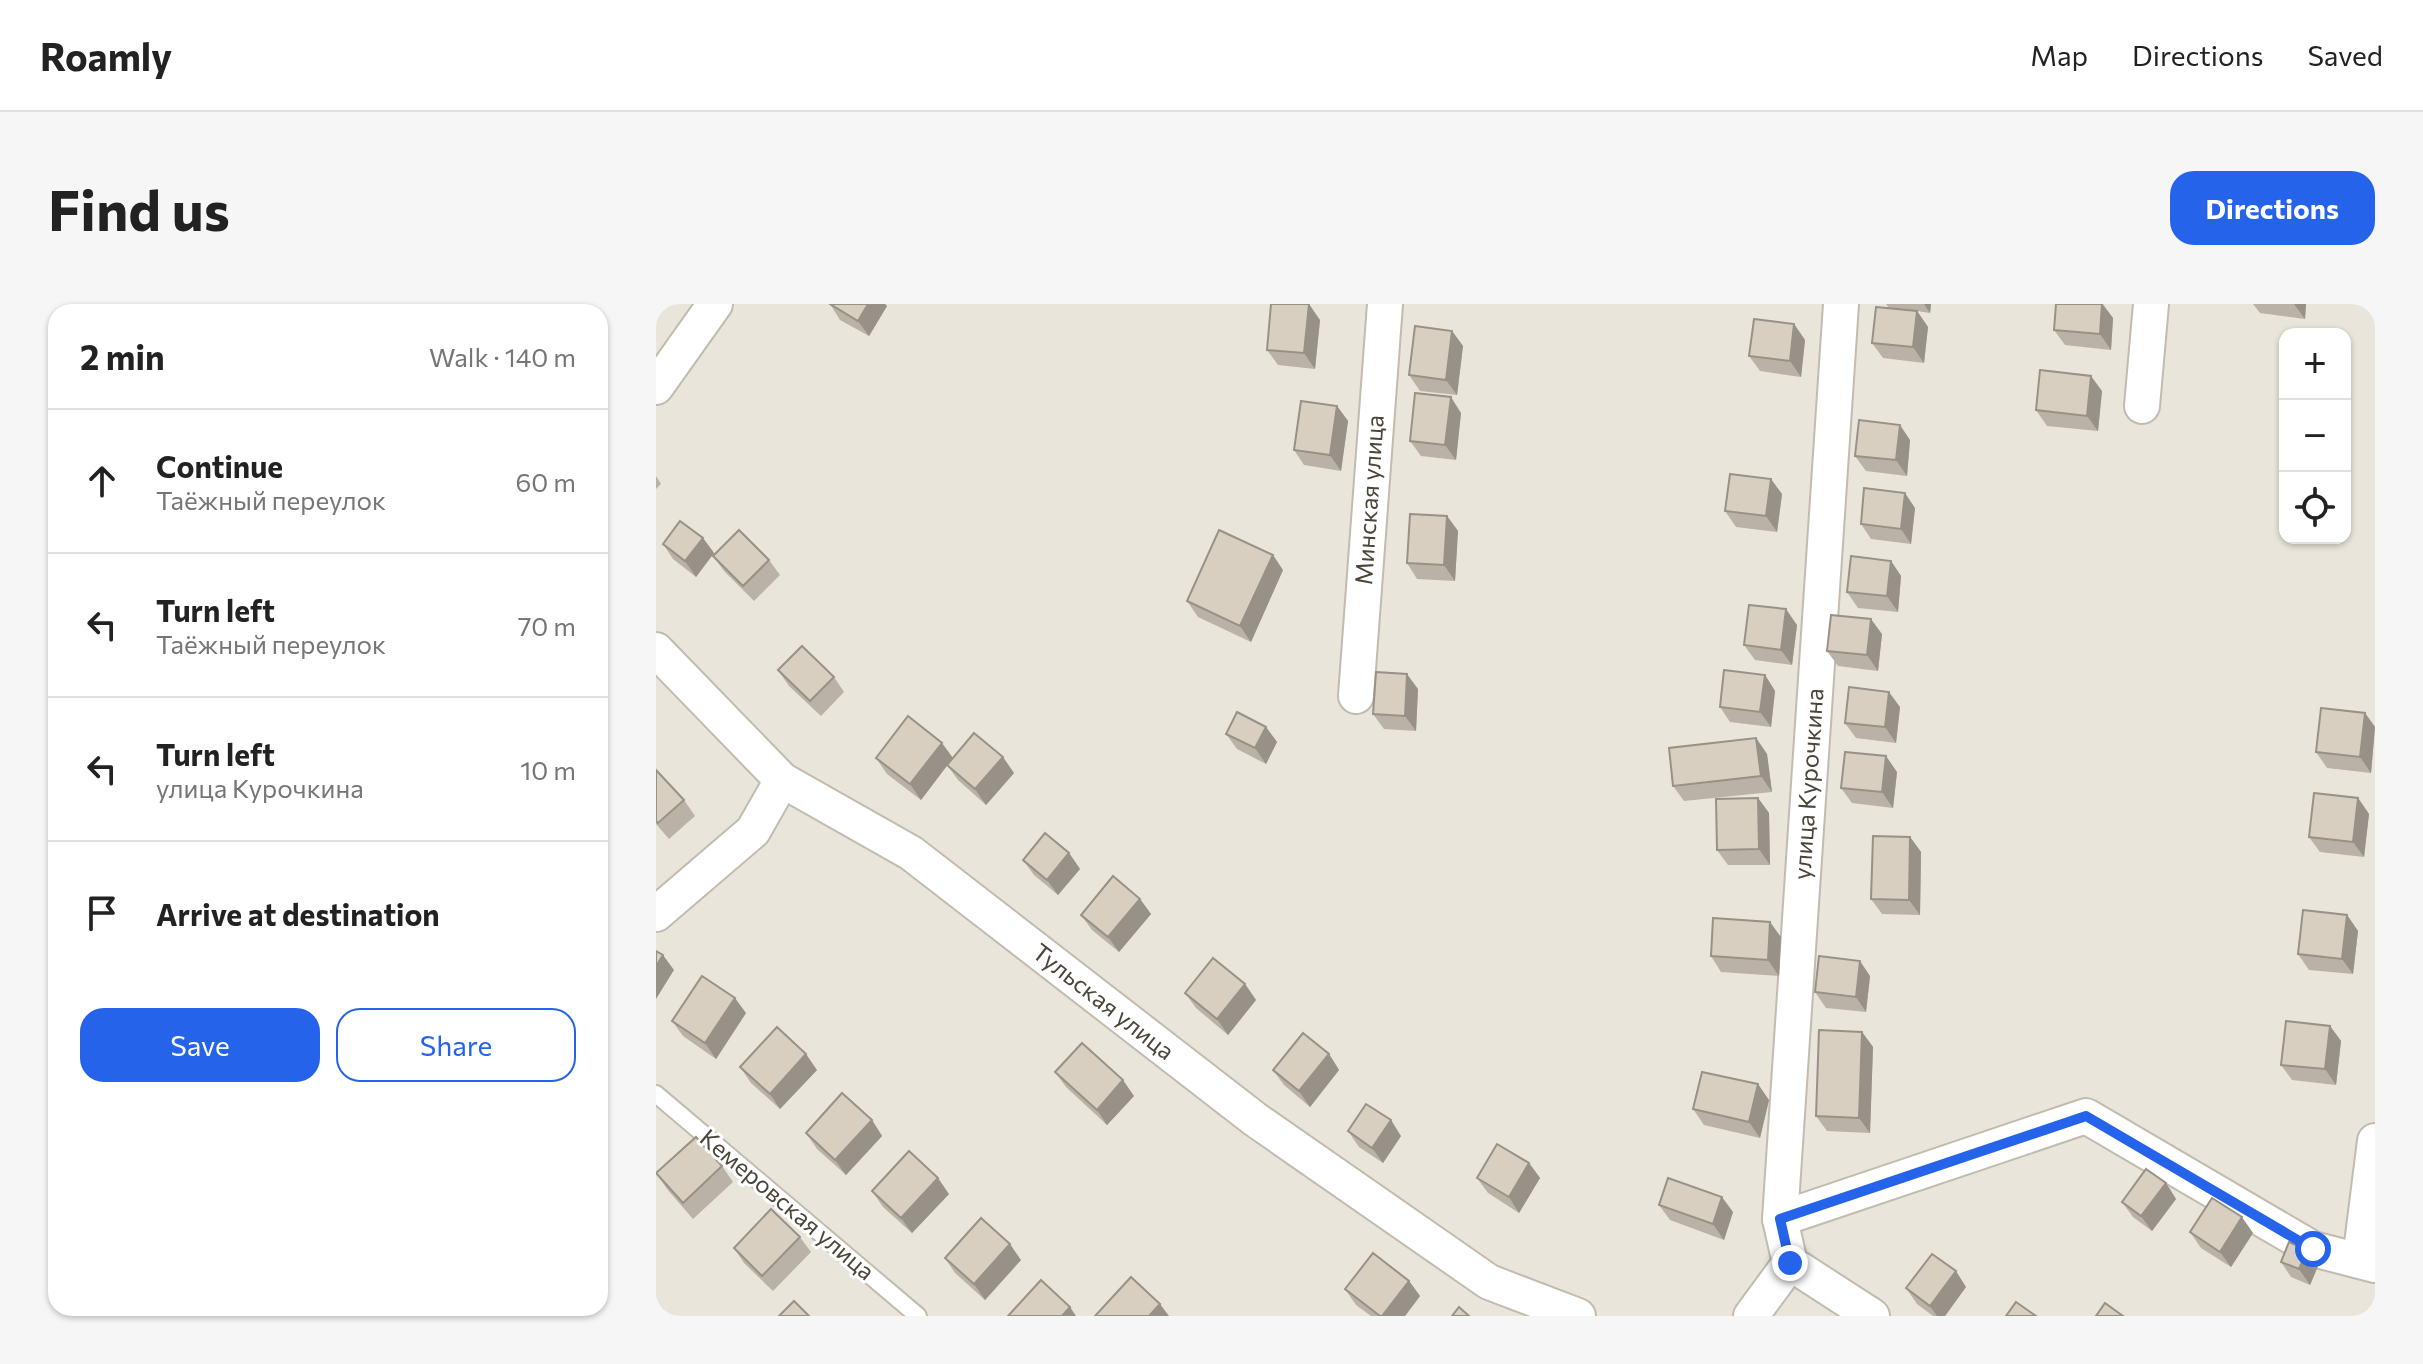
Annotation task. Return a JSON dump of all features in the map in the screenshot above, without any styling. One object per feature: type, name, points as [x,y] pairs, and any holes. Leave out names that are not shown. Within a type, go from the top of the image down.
[{"type":"street","points":[[656,387],[715,304]]},
{"type":"street","name":"Минская улица","points":[[1356,696],[1385,304]]},
{"type":"street","name":"улица Курочкина","points":[[1790,1263],[1780,1219],[1841,304]]},
{"type":"street","points":[[2142,406],[2151,304]]},
{"type":"street","name":"Тульская улица","points":[[656,650],[782,780],[911,853],[1256,1120],[1489,1282],[1578,1316]]},
{"type":"street","points":[[656,914],[753,831],[782,780]]},
{"type":"street","points":[[1780,1219],[2086,1116],[2313,1249],[2368,1262],[2375,1141]]},
{"type":"street","points":[[1751,1316],[1790,1263],[1872,1316]]},
{"type":"lane","name":"Кемеровская улица","points":[[656,1094],[918,1316]]},
{"type":"shaded area","points":[[656,304],[2375,304],[2375,1316],[656,1316]]},
{"type":"building","points":[[830,304],[868,304],[858,321]]},
{"type":"building","points":[[1271,304],[1309,304],[1304,353],[1267,350]]},
{"type":"building","points":[[2056,304],[2102,304],[2100,334],[2054,330]]},
{"type":"building","points":[[1876,307],[1917,311],[1913,347],[1872,343]]},
{"type":"building","points":[[1754,319],[1794,324],[1790,361],[1749,356]]},
{"type":"building","points":[[1415,326],[1452,331],[1446,380],[1409,375]]},
{"type":"building","points":[[2040,370],[2091,376],[2087,416],[2036,410]]},
{"type":"building","points":[[1415,393],[1451,397],[1445,445],[1410,441]]},
{"type":"building","points":[[1301,401],[1337,406],[1330,455],[1294,450]]},
{"type":"building","points":[[1859,420],[1900,425],[1896,460],[1855,456]]},
{"type":"building","points":[[1730,474],[1771,479],[1766,516],[1725,511]]},
{"type":"building","points":[[1864,488],[1905,493],[1901,529],[1861,524]]},
{"type":"building","points":[[1410,514],[1447,516],[1444,565],[1407,563]]},
{"type":"building","points":[[680,521],[703,538],[685,561],[663,544]]},
{"type":"building","points":[[739,530],[769,560],[743,586],[713,556]]},
{"type":"building","points":[[1219,530],[1273,555],[1240,626],[1187,601]]},
{"type":"building","points":[[1851,556],[1891,561],[1887,596],[1847,592]]},
{"type":"building","points":[[1749,605],[1786,609],[1781,650],[1744,645]]},
{"type":"building","points":[[1831,615],[1871,619],[1867,655],[1827,651]]},
{"type":"building","points":[[802,646],[834,677],[810,701],[778,670]]},
{"type":"building","points":[[1724,670],[1765,675],[1760,712],[1720,707]]},
{"type":"building","points":[[1376,672],[1407,674],[1405,716],[1373,714]]},
{"type":"building","points":[[1849,687],[1889,692],[1885,727],[1845,723]]},
{"type":"building","points":[[2321,708],[2365,713],[2360,757],[2316,752]]},
{"type":"building","points":[[1237,712],[1266,727],[1255,748],[1226,734]]},
{"type":"building","points":[[908,716],[942,743],[910,784],[876,758]]},
{"type":"building","points":[[974,733],[1003,757],[975,789],[947,765]]},
{"type":"building","points":[[1756,738],[1761,776],[1673,786],[1669,748]]},
{"type":"building","points":[[1845,752],[1886,756],[1882,792],[1841,788]]},
{"type":"building","points":[[656,770],[684,800],[658,823],[656,821]]},
{"type":"building","points":[[2314,793],[2358,798],[2353,842],[2309,837]]},
{"type":"building","points":[[1758,798],[1759,849],[1717,850],[1716,799]]},
{"type":"building","points":[[1045,833],[1069,853],[1047,880],[1023,860]]},
{"type":"building","points":[[1873,836],[1910,837],[1909,900],[1871,899]]},
{"type":"building","points":[[1113,876],[1140,899],[1108,937],[1081,915]]},
{"type":"building","points":[[2303,910],[2347,915],[2342,959],[2298,954]]},
{"type":"building","points":[[1713,918],[1770,922],[1768,960],[1711,956]]},
{"type":"building","points":[[656,951],[663,955],[656,966]]},
{"type":"building","points":[[1819,956],[1860,961],[1856,997],[1815,992]]},
{"type":"building","points":[[1213,958],[1245,984],[1217,1019],[1185,993]]},
{"type":"building","points":[[702,976],[735,998],[705,1043],[672,1021]]},
{"type":"building","points":[[2286,1021],[2330,1026],[2325,1069],[2281,1065]]},
{"type":"building","points":[[777,1027],[806,1054],[770,1094],[740,1067]]},
{"type":"building","points":[[1819,1030],[1862,1032],[1859,1118],[1816,1116]]},
{"type":"building","points":[[1303,1033],[1329,1054],[1299,1091],[1273,1070]]},
{"type":"building","points":[[1082,1043],[1123,1080],[1097,1110],[1055,1072]]},
{"type":"building","points":[[1702,1072],[1758,1084],[1749,1122],[1693,1109]]},
{"type":"building","points":[[842,1093],[872,1120],[835,1160],[806,1133]]},
{"type":"building","points":[[1366,1104],[1391,1120],[1372,1148],[1348,1131]]},
{"type":"building","points":[[696,1137],[722,1166],[683,1203],[656,1173]]},
{"type":"building","points":[[1497,1144],[1529,1163],[1509,1197],[1477,1178]]},
{"type":"building","points":[[909,1151],[938,1178],[901,1218],[872,1191]]},
{"type":"building","points":[[2146,1169],[2166,1183],[2141,1216],[2122,1202]]},
{"type":"building","points":[[1668,1178],[1722,1197],[1713,1224],[1659,1205]]},
{"type":"building","points":[[2212,1198],[2242,1217],[2220,1252],[2190,1232]]},
{"type":"building","points":[[771,1209],[800,1237],[762,1276],[734,1248]]},
{"type":"building","points":[[981,1218],[1010,1244],[974,1284],[945,1258]]},
{"type":"building","points":[[2289,1242],[2307,1250],[2299,1269],[2281,1262]]},
{"type":"building","points":[[1373,1253],[1409,1281],[1382,1316],[1345,1289]]},
{"type":"building","points":[[1932,1254],[1956,1271],[1930,1306],[1906,1288]]},
{"type":"building","points":[[1131,1277],[1160,1304],[1149,1316],[1095,1316]]},
{"type":"building","points":[[1041,1280],[1070,1307],[1062,1316],[1008,1316]]},
{"type":"building","points":[[794,1301],[809,1316],[779,1316]]},
{"type":"building","points":[[2016,1302],[2036,1316],[2006,1316]]},
{"type":"building","points":[[2105,1303],[2123,1316],[2096,1316]]},
{"type":"building","points":[[1459,1307],[1469,1316],[1452,1316]]},
{"type":"route","points":[[1790,1263],[1780,1219],[2086,1116],[2313,1249]]}]
